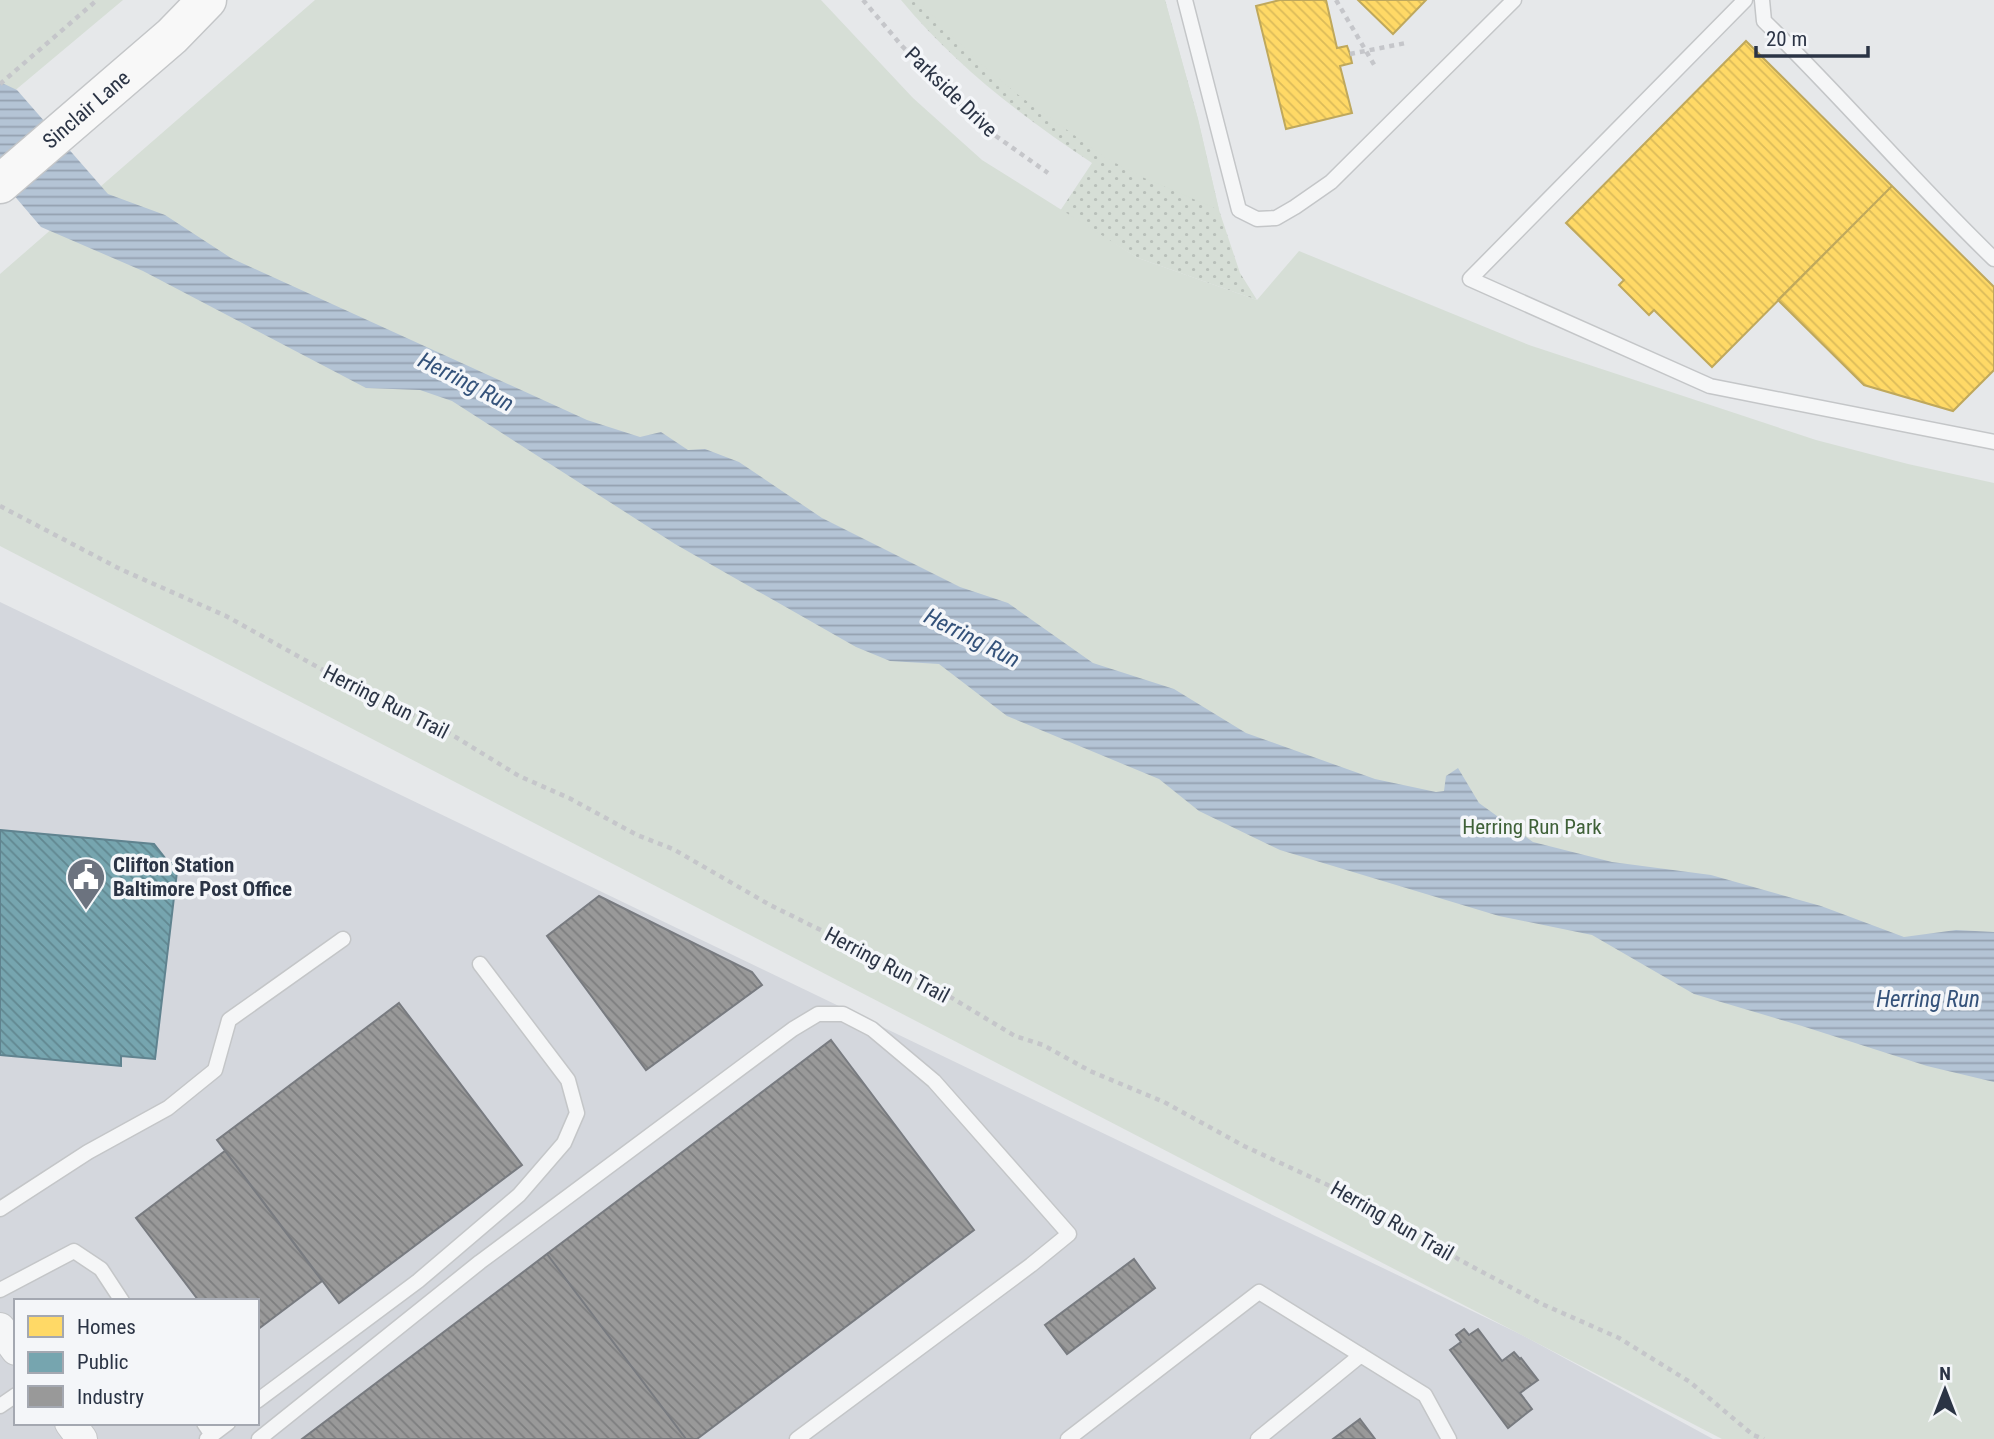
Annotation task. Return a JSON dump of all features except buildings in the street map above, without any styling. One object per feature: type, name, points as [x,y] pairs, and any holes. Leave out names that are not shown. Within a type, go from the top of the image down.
[{"type":"main road","name":"Sinclair Lane","points":[[0,184],[172,36],[207,0]]},
{"type":"main road","name":"Sinclair Lane","points":[[172,36],[227,0]]},
{"type":"street","points":[[0,1328],[14,1347]]},
{"type":"lane","points":[[1185,0],[1239,210],[1257,219],[1276,218],[1331,182],[1514,0]]},
{"type":"lane","points":[[1745,0],[1470,279],[1710,386],[1994,442]]},
{"type":"lane","points":[[1762,0],[1765,21],[1877,136],[1951,218],[1994,259]]},
{"type":"lane","points":[[0,1209],[88,1152],[169,1108],[215,1070],[229,1020],[344,939]]},
{"type":"lane","points":[[259,1400],[418,1281],[519,1195],[564,1143],[577,1112],[568,1080],[480,964]]},
{"type":"lane","points":[[258,1439],[480,1262],[793,1029],[818,1014],[843,1014],[872,1029],[934,1081],[1069,1234],[797,1439]]},
{"type":"lane","points":[[0,1290],[74,1251],[101,1269],[121,1299]]},
{"type":"lane","points":[[1068,1439],[1259,1292],[1425,1395],[1449,1439]]},
{"type":"lane","points":[[1258,1439],[1361,1355]]},
{"type":"lane","points":[[207,1433],[224,1425]]},
{"type":"path","points":[[0,84],[97,0]]},
{"type":"path","name":"Parkside Drive","points":[[863,0],[902,46],[986,129],[1048,173]]},
{"type":"path","points":[[1336,0],[1376,68]]},
{"type":"path","points":[[1350,54],[1406,43]]},
{"type":"path","name":"Herring Run Trail","points":[[0,506],[120,569],[226,616],[348,684],[441,728],[519,776],[569,798],[637,835],[673,849],[770,905],[922,981],[1015,1036],[1043,1045],[1090,1071],[1164,1102],[1244,1146],[1423,1234],[1458,1259],[1542,1304],[1619,1338],[1690,1382],[1753,1435],[1764,1439]]},
{"type":"shaded area","points":[[0,602],[1522,1335],[1713,1439],[0,1439]]},
{"type":"green space","points":[[0,0],[123,0],[0,103]]},
{"type":"green space","name":"Herring Run Park","points":[[315,0],[821,0],[913,98],[982,160],[1138,258],[1257,300],[1299,251],[1529,345],[1816,440],[1994,483],[1994,1439],[1722,1439],[0,546],[0,274]]},
{"type":"green space","points":[[901,0],[1165,0],[1198,119],[1219,210],[1240,273],[1257,300],[1138,258],[1060,211],[1092,163],[1040,127],[966,68]]},
{"type":"green space","points":[[918,0],[1165,0],[1198,119],[1219,210],[1142,177],[1106,158],[1017,94],[970,54]]},
{"type":"water","name":"Herring Run","points":[[0,82],[17,90],[108,194],[165,215],[231,258],[587,420],[640,437],[661,432],[688,450],[705,449],[739,462],[822,518],[960,587],[1008,603],[1093,663],[1174,689],[1246,733],[1375,779],[1436,792],[1444,791],[1446,776],[1458,768],[1479,803],[1533,842],[1612,862],[1711,875],[1821,906],[1904,937],[1956,930],[1994,932],[1994,1082],[1927,1066],[1694,994],[1592,935],[1499,916],[1280,850],[1199,811],[1159,779],[1007,716],[939,664],[890,661],[856,647],[675,544],[452,401],[420,390],[366,388],[143,271],[41,227],[0,179]]},
{"type":"place","name":"Clifton Station Baltimore Post Office","points":[[86,911]]}]
